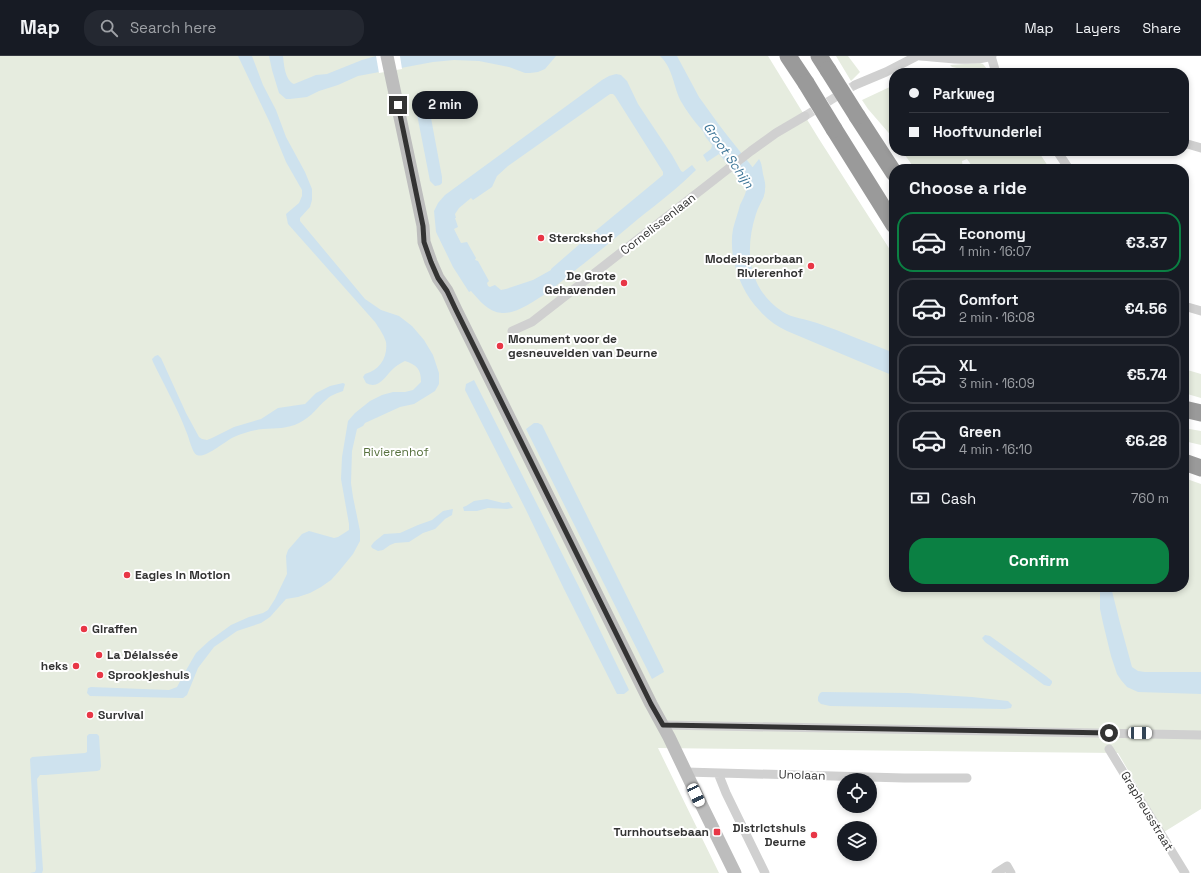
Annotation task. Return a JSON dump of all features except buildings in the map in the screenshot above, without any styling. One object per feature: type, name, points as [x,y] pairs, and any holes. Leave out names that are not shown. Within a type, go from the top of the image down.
[{"type":"highway","points":[[788,56],[889,217]]},
{"type":"highway","points":[[824,63],[889,165]]},
{"type":"highway","points":[[1189,410],[1201,413]]},
{"type":"highway","points":[[1189,456],[1201,457]]},
{"type":"highway","points":[[1189,464],[1201,468]]},
{"type":"street","points":[[387,56],[423,226],[424,242],[438,278],[447,291],[735,873]]},
{"type":"street","points":[[893,68],[919,56],[965,57],[977,59],[992,56],[995,68]]},
{"type":"street","points":[[855,85],[889,70]]},
{"type":"street","name":"Cornelissenlaan","points":[[512,331],[532,322],[751,151],[776,133],[805,116]]},
{"type":"street","points":[[1189,144],[1201,148]]},
{"type":"street","points":[[1189,307],[1201,311]]},
{"type":"street","points":[[663,725],[1201,735]]},
{"type":"street","name":"Grapheusstraat","points":[[1109,749],[1185,873]]},
{"type":"street","name":"Unolaan","points":[[686,772],[904,778],[967,778]]},
{"type":"street","points":[[718,773],[726,793],[765,873]]},
{"type":"street","points":[[996,873],[1007,866],[1011,873]]},
{"type":"green space","name":"Rivierenhof","points":[[0,56],[768,56],[889,248],[889,592],[1189,592],[1189,480],[1201,484],[1201,809],[1164,832],[1118,753],[658,748],[719,873],[0,873]]},
{"type":"green space","points":[[836,56],[848,56],[860,72],[851,81]]},
{"type":"green space","points":[[980,63],[986,68],[957,68],[950,65]]},
{"type":"green space","points":[[889,87],[889,133],[868,109],[862,100]]},
{"type":"green space","points":[[906,156],[1041,156],[1047,164],[970,164],[967,159],[962,161],[962,164],[911,164]]},
{"type":"green space","points":[[1189,370],[1201,374],[1201,398],[1189,394]]},
{"type":"green space","points":[[1189,429],[1201,431],[1201,445],[1189,442]]},
{"type":"water","points":[[238,56],[252,56],[263,85],[276,110],[286,137],[305,172],[312,189],[312,200],[310,207],[300,218],[300,221],[365,299],[381,310],[399,316],[412,326],[424,340],[433,355],[439,373],[439,384],[435,391],[414,404],[400,407],[365,423],[357,429],[352,451],[351,483],[360,531],[360,541],[353,554],[331,580],[310,593],[286,599],[270,617],[261,623],[237,631],[214,647],[198,668],[187,695],[183,698],[90,696],[87,693],[88,688],[91,687],[169,690],[177,687],[196,653],[209,641],[231,625],[268,610],[287,574],[286,556],[288,550],[302,534],[309,531],[334,538],[349,530],[341,479],[342,457],[348,421],[355,413],[370,401],[382,395],[393,392],[413,390],[421,382],[418,368],[405,361],[395,367],[382,381],[375,385],[366,383],[363,377],[365,374],[379,366],[384,358],[386,353],[385,339],[375,322],[288,224],[286,214],[299,203],[302,196],[302,190],[286,162],[270,123]]},
{"type":"water","points":[[269,56],[283,56],[287,76],[294,84],[316,75],[327,74],[376,56],[556,56],[545,69],[530,73],[479,61],[454,60],[433,62],[358,76],[307,97],[286,99],[279,93]]},
{"type":"water","name":"Groot Schijn","points":[[660,56],[677,56],[699,97],[735,147],[723,156],[719,154],[707,162],[703,155],[711,149],[713,143],[692,118],[682,103],[671,73],[665,61]]},
{"type":"water","points":[[616,74],[621,75],[627,81],[638,104],[681,171],[683,172],[692,165],[696,170],[668,195],[544,295],[511,312],[502,313],[488,308],[471,291],[469,292],[453,267],[436,232],[434,211],[438,203],[445,195],[609,76]],"holes":[[[610,94],[613,94],[663,172],[663,175],[551,269],[533,280],[506,289],[501,290],[495,285],[490,287],[488,286],[487,283],[489,281],[478,261],[475,260],[476,258],[467,242],[461,243],[454,229],[458,227],[455,214],[459,208],[471,198],[473,200],[492,187],[497,176],[508,166]]]},
{"type":"water","points":[[422,97],[428,102],[442,177],[442,183],[435,186],[430,181],[415,104],[417,98]]},
{"type":"water","name":"Groot Schijn","points":[[759,159],[765,181],[764,196],[757,211],[750,242],[752,268],[756,281],[762,292],[771,303],[787,314],[827,326],[889,351],[889,374],[783,329],[763,314],[747,294],[737,273],[732,251],[732,240],[733,229],[746,191],[746,187],[740,178],[752,168]]},
{"type":"water","points":[[158,355],[161,358],[186,413],[199,437],[207,440],[234,427],[261,419],[278,408],[305,404],[316,393],[330,386],[343,383],[345,384],[343,391],[335,394],[323,402],[311,415],[295,425],[259,429],[244,433],[230,439],[201,456],[195,454],[179,413],[153,362],[152,359]]},
{"type":"water","points":[[474,380],[578,585],[629,690],[624,694],[617,694],[465,390],[466,384]]},
{"type":"water","points":[[534,423],[542,425],[663,669],[664,672],[652,679],[526,429]]},
{"type":"water","points":[[487,499],[503,503],[509,502],[513,508],[488,508],[477,511],[464,511],[463,507],[474,501]]},
{"type":"water","points":[[453,509],[452,515],[445,519],[435,529],[423,533],[409,542],[395,543],[383,550],[378,551],[371,546],[384,534],[400,533],[432,520],[443,511]]},
{"type":"water","points":[[1100,592],[1112,592],[1132,667],[1138,671],[1145,672],[1201,672],[1201,694],[1138,692],[1127,687],[1117,674],[1111,656],[1100,609]]},
{"type":"water","points":[[985,635],[990,636],[1046,676],[1052,681],[1050,686],[1044,685],[985,642],[982,638]]},
{"type":"water","points":[[822,692],[908,693],[972,697],[1008,701],[1012,705],[1011,708],[1005,709],[830,706],[821,704],[818,701],[818,697]]},
{"type":"water","points":[[89,734],[97,734],[99,736],[100,770],[40,775],[37,779],[43,870],[42,873],[30,873],[35,872],[36,869],[30,759],[32,757],[85,753],[87,752],[87,736]]},
{"type":"pier","points":[[376,56],[400,56],[402,69],[379,73]]},
{"type":"waterway","name":"Groot Schijn","points":[[713,132],[753,182],[756,188],[755,194]]},
{"type":"tunnel","points":[[805,116],[855,85]]},
{"type":"place","name":"Sterckshof","points":[[541,238]]},
{"type":"place","name":"Modelspoorbaan Rivierenhof","points":[[811,266]]},
{"type":"place","name":"De Grote Gehavenden","points":[[624,283]]},
{"type":"place","name":"Monument voor de gesneuvelden van Deurne","points":[[500,346]]},
{"type":"place","name":"Eagles in Motion","points":[[127,575]]},
{"type":"place","name":"Giraffen","points":[[84,629]]},
{"type":"place","name":"La Délaissée","points":[[99,655]]},
{"type":"place","name":"heks","points":[[76,666]]},
{"type":"place","name":"Sprookjeshuis","points":[[100,675]]},
{"type":"place","name":"Survival","points":[[90,715]]},
{"type":"place","name":"Turnhoutsebaan","points":[[717,832]]},
{"type":"place","name":"Districtshuis Deurne","points":[[814,835]]},
{"type":"route","points":[[398,105],[423,226],[424,242],[431,262],[438,278],[447,291],[651,704],[663,725],[1109,733]]}]
